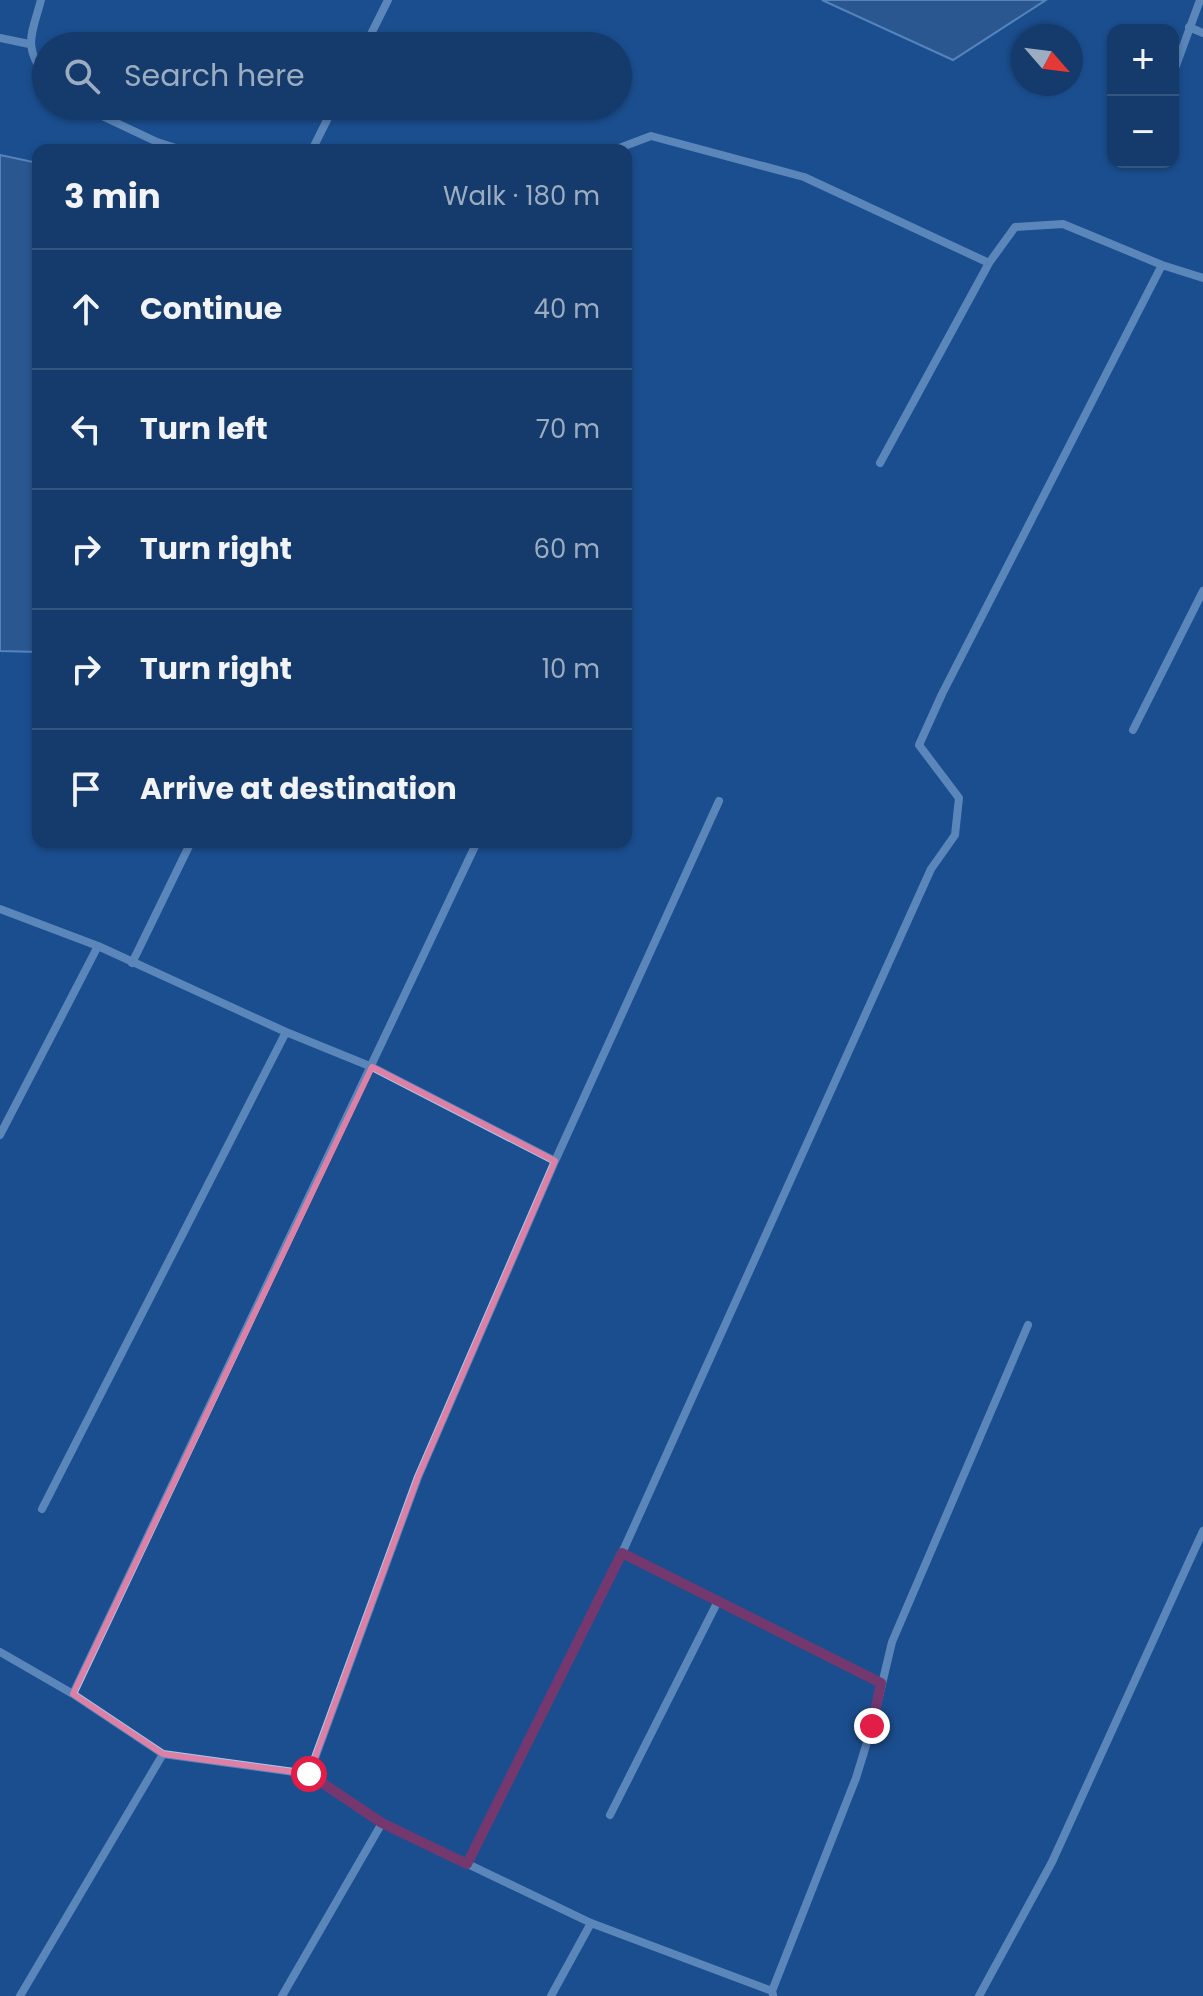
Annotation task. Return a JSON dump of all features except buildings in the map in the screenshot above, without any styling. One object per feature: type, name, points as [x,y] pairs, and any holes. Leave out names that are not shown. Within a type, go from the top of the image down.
[{"type":"street","points":[[32,32],[41,0]]},
{"type":"street","points":[[372,32],[388,0]]},
{"type":"street","points":[[1179,56],[1200,0]]},
{"type":"street","points":[[1189,27],[1203,33]]},
{"type":"street","points":[[32,33],[29,44],[32,53]]},
{"type":"street","points":[[0,38],[29,44]]},
{"type":"street","points":[[111,120],[163,144]]},
{"type":"street","points":[[315,144],[327,120]]},
{"type":"street","points":[[630,144],[651,136],[804,177],[989,263]]},
{"type":"street","points":[[880,463],[989,263],[1015,227],[1063,224],[1162,265],[1203,278]]},
{"type":"street","points":[[467,1864],[622,1553],[931,869],[955,835],[959,798],[919,745],[949,680],[1162,265]]},
{"type":"street","points":[[1133,730],[1203,591]]},
{"type":"street","points":[[309,1774],[418,1477],[555,1161],[719,801]]},
{"type":"street","points":[[132,963],[188,848]]},
{"type":"street","points":[[73,1694],[474,848]]},
{"type":"street","points":[[0,909],[98,946],[286,1032],[372,1067],[555,1161]]},
{"type":"street","points":[[0,1135],[98,946]]},
{"type":"street","points":[[42,1509],[286,1032]]},
{"type":"street","points":[[0,1652],[73,1694],[163,1754],[309,1774],[382,1823],[591,1923],[773,1994],[856,1778],[892,1642],[1028,1325]]},
{"type":"street","points":[[979,1996],[1052,1862],[1203,1531]]},
{"type":"street","points":[[622,1553],[881,1683]]},
{"type":"street","points":[[610,1815],[718,1601]]},
{"type":"street","points":[[20,1996],[163,1754]]},
{"type":"street","points":[[282,1996],[382,1823]]},
{"type":"street","points":[[551,1996],[591,1923]]},
{"type":"highlighted area","points":[[372,1067],[555,1161],[418,1477],[309,1774],[163,1754],[73,1694]]},
{"type":"water","points":[[822,0],[1046,0],[953,60]]},
{"type":"water","points":[[0,155],[32,162],[32,652],[0,651]]},
{"type":"route","points":[[309,1774],[382,1823],[467,1864],[622,1553],[881,1683],[872,1726]]}]
